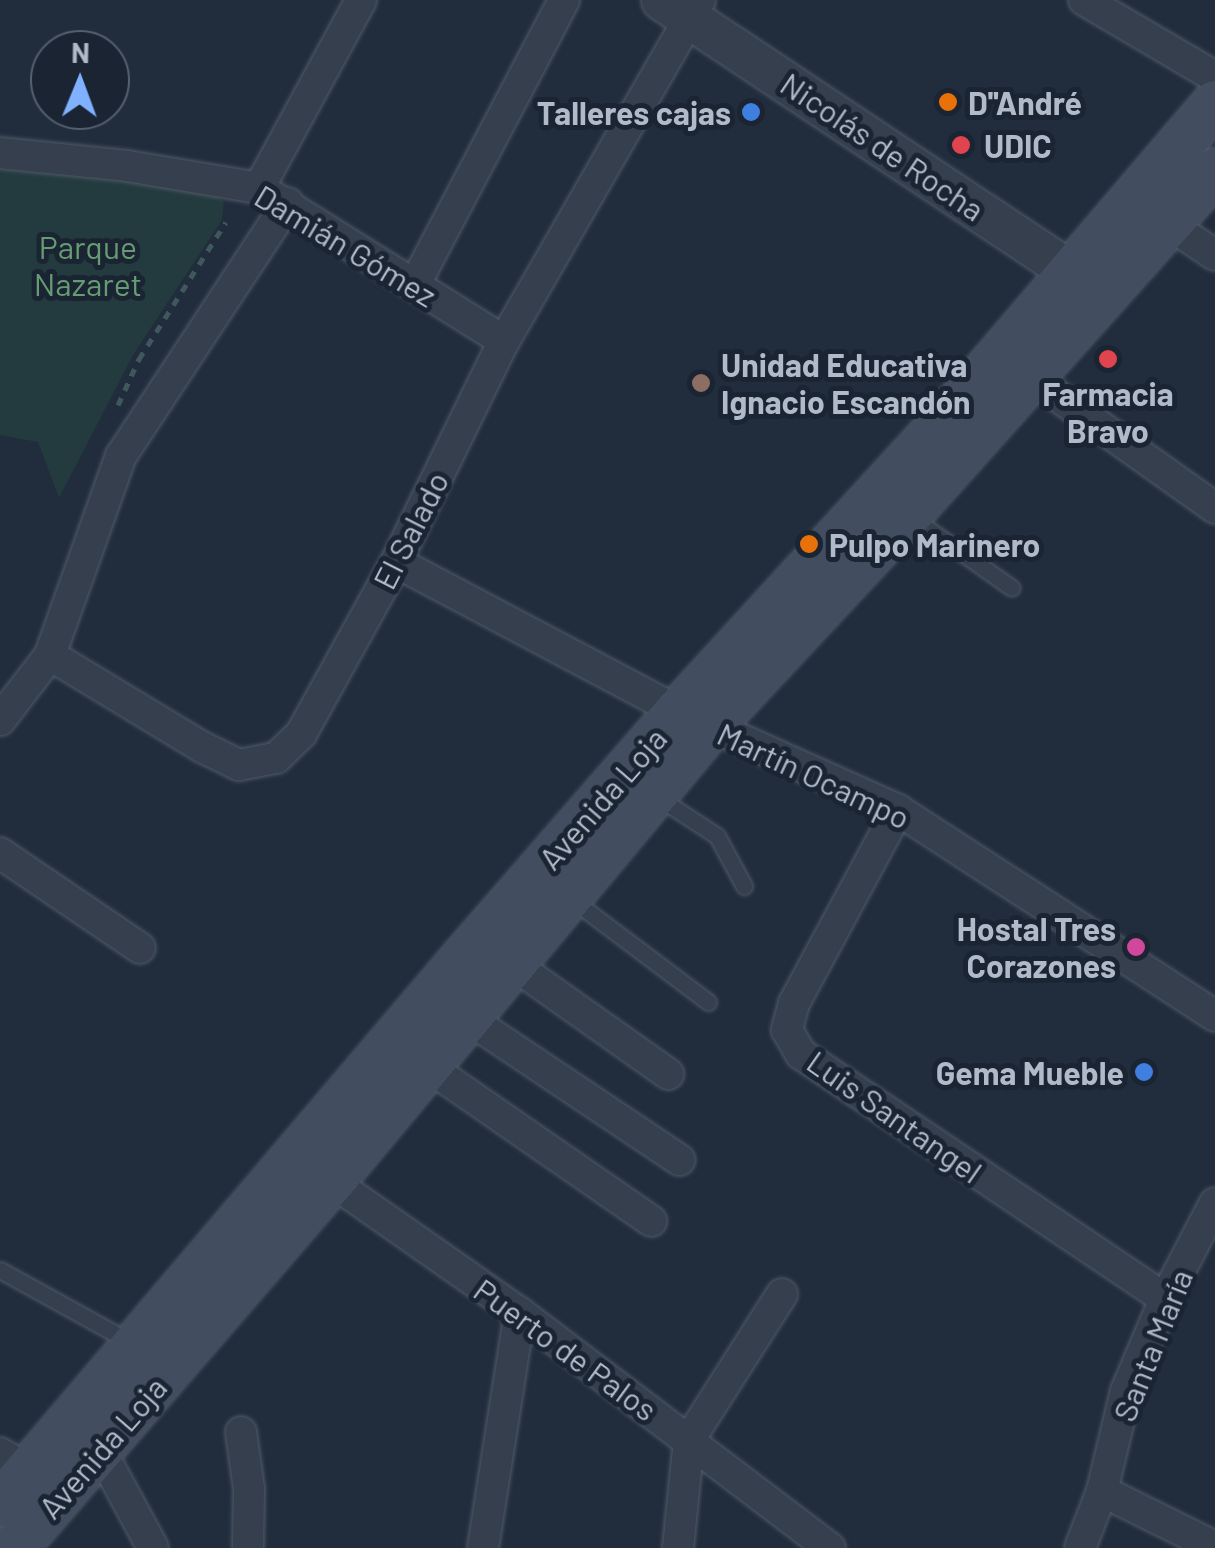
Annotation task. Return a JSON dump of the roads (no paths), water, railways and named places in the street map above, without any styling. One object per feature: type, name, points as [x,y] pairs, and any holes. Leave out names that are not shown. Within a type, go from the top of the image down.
[{"type":"main road","name":"Avenida Loja","points":[[14,1548],[100,1450],[315,1169],[694,719],[1085,282],[1131,200],[1215,103]]},
{"type":"main road","name":"Avenida Loja","points":[[1085,282],[1169,224],[1215,170]]},
{"type":"main road","name":"Avenida Loja","points":[[9,1475],[136,1344],[426,1065],[652,794],[694,719],[907,515],[1014,365]]},
{"type":"street","points":[[260,188],[361,0]]},
{"type":"street","points":[[415,284],[564,0]]},
{"type":"street","points":[[1084,0],[1215,77]]},
{"type":"street","name":"Nicolás de Rocha","points":[[685,6],[1085,282]]},
{"type":"street","name":"El Salado","points":[[50,655],[239,764],[276,758],[301,734],[396,562],[504,341],[685,6]]},
{"type":"street","name":"Damián Gómez","points":[[0,152],[127,166],[260,188],[504,341]]},
{"type":"street","points":[[1131,200],[1215,255]]},
{"type":"street","points":[[0,720],[50,655],[121,456],[288,204]]},
{"type":"street","points":[[1014,365],[1215,508]]},
{"type":"street","name":"Martín Ocampo","points":[[396,562],[694,719],[898,810],[1215,1016]]},
{"type":"street","name":"Luis Santangel","points":[[898,810],[794,1003],[787,1030],[801,1054],[1165,1300]]},
{"type":"street","points":[[0,853],[140,948]]},
{"type":"street","points":[[510,962],[668,1074]]},
{"type":"street","points":[[466,1016],[680,1160]]},
{"type":"street","points":[[426,1065],[652,1221]]},
{"type":"street","name":"Puerto de Palos","points":[[315,1169],[520,1313],[830,1548]]},
{"type":"street","name":"Santa María","points":[[1080,1548],[1102,1491],[1126,1391],[1165,1300],[1213,1211]]},
{"type":"street","points":[[678,1548],[689,1440],[782,1294]]},
{"type":"street","points":[[483,1548],[520,1313]]},
{"type":"street","points":[[241,1432],[249,1488],[248,1548]]},
{"type":"street","points":[[100,1450],[153,1548]]},
{"type":"street","points":[[1102,1491],[1215,1547]]},
{"type":"lane","points":[[907,515],[1012,588]]},
{"type":"lane","points":[[652,794],[718,836],[744,886]]},
{"type":"lane","points":[[566,896],[708,1002]]},
{"type":"lane","points":[[0,1270],[136,1344]]},
{"type":"place","name":"D''André","points":[[948,102]]},
{"type":"place","name":"Talleres cajas","points":[[751,112]]},
{"type":"place","name":"UDIC","points":[[961,145]]},
{"type":"place","name":"Farmacia Bravo","points":[[1108,359]]},
{"type":"place","name":"Unidad Educativa Ignacio Escandón","points":[[701,383]]},
{"type":"place","name":"Pulpo Marinero","points":[[809,544]]},
{"type":"place","name":"Hostal Tres Corazones","points":[[1136,947]]},
{"type":"place","name":"Gema Mueble","points":[[1144,1072]]},
{"type":"park label","name":"Parque Nazaret","points":[[88,266]]}]
